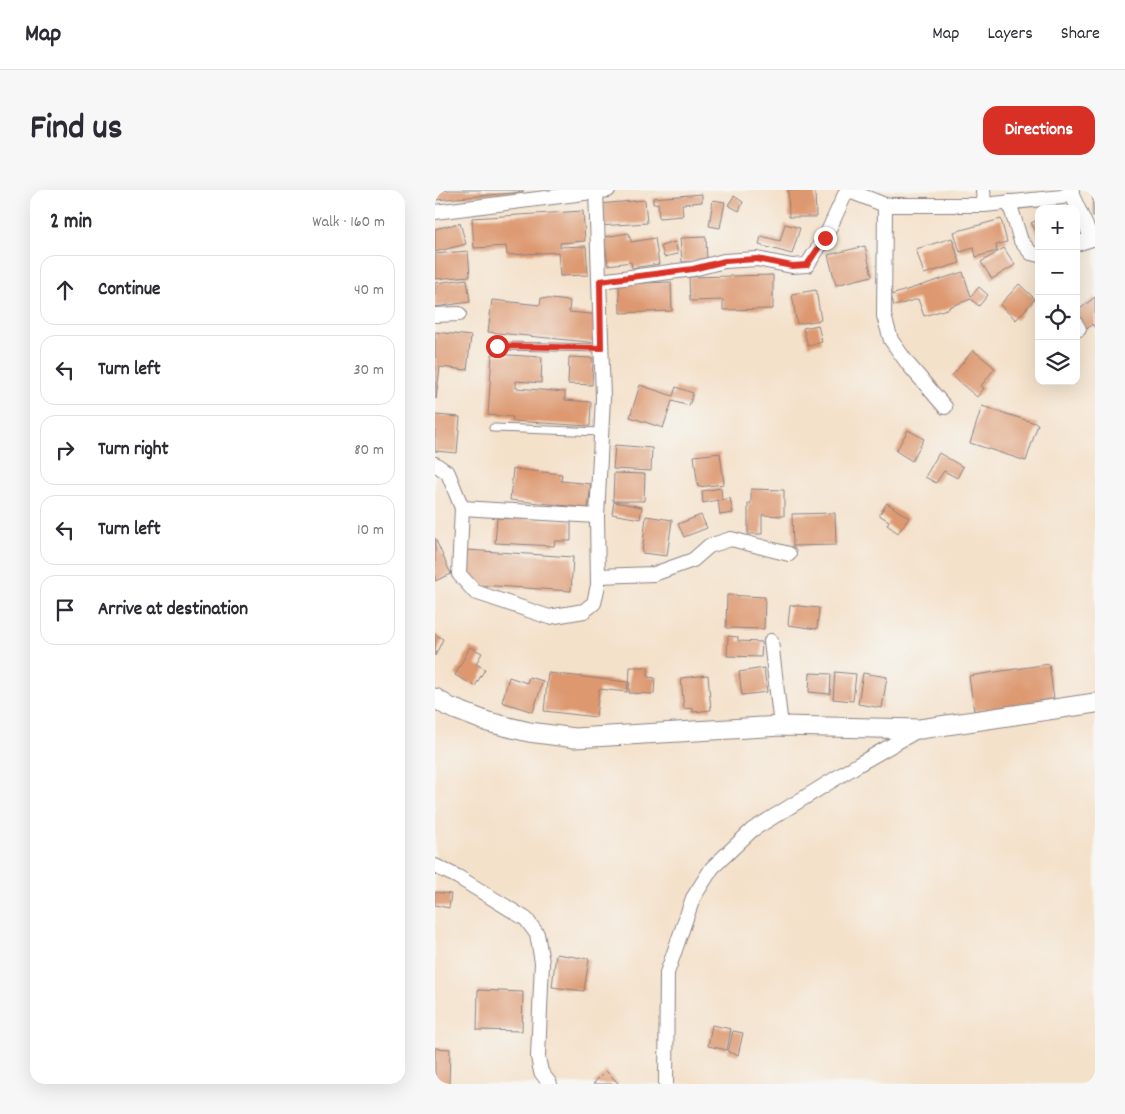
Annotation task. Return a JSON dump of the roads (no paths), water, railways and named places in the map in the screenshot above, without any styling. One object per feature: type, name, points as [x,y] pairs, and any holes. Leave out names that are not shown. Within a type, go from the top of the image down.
[{"type":"main road","points":[[435,698],[449,707],[487,722],[529,732],[575,738],[781,726],[920,729],[1095,703]]},
{"type":"street","points":[[435,212],[542,194],[600,190],[603,398],[597,516],[598,585],[594,602],[584,611],[549,617],[475,592],[459,574],[462,508],[448,473],[435,464]]},
{"type":"street","points":[[600,281],[693,269],[725,261],[757,259],[792,266],[807,265],[825,238],[847,190],[885,204],[984,205],[1061,197],[1071,192],[1093,239],[1080,243]]},
{"type":"street","points":[[913,204],[923,190]]},
{"type":"street","points":[[983,190],[984,205]]},
{"type":"street","points":[[1009,202],[1021,241],[1031,253],[1035,254]]},
{"type":"street","points":[[885,204],[884,316],[891,340],[908,364],[945,407]]},
{"type":"street","points":[[435,315],[459,314]]},
{"type":"street","points":[[462,508],[597,516]]},
{"type":"street","points":[[598,576],[654,574],[693,560],[709,546],[731,539],[789,554]]},
{"type":"street","points":[[771,641],[781,726]]},
{"type":"street","points":[[666,1084],[667,973],[693,898],[712,868],[752,830],[920,729]]},
{"type":"street","points":[[435,866],[458,877],[526,920],[537,934],[542,962],[538,1057],[541,1072],[550,1084]]},
{"type":"lane","points":[[497,346],[601,348]]},
{"type":"lane","points":[[493,428],[601,432]]}]
